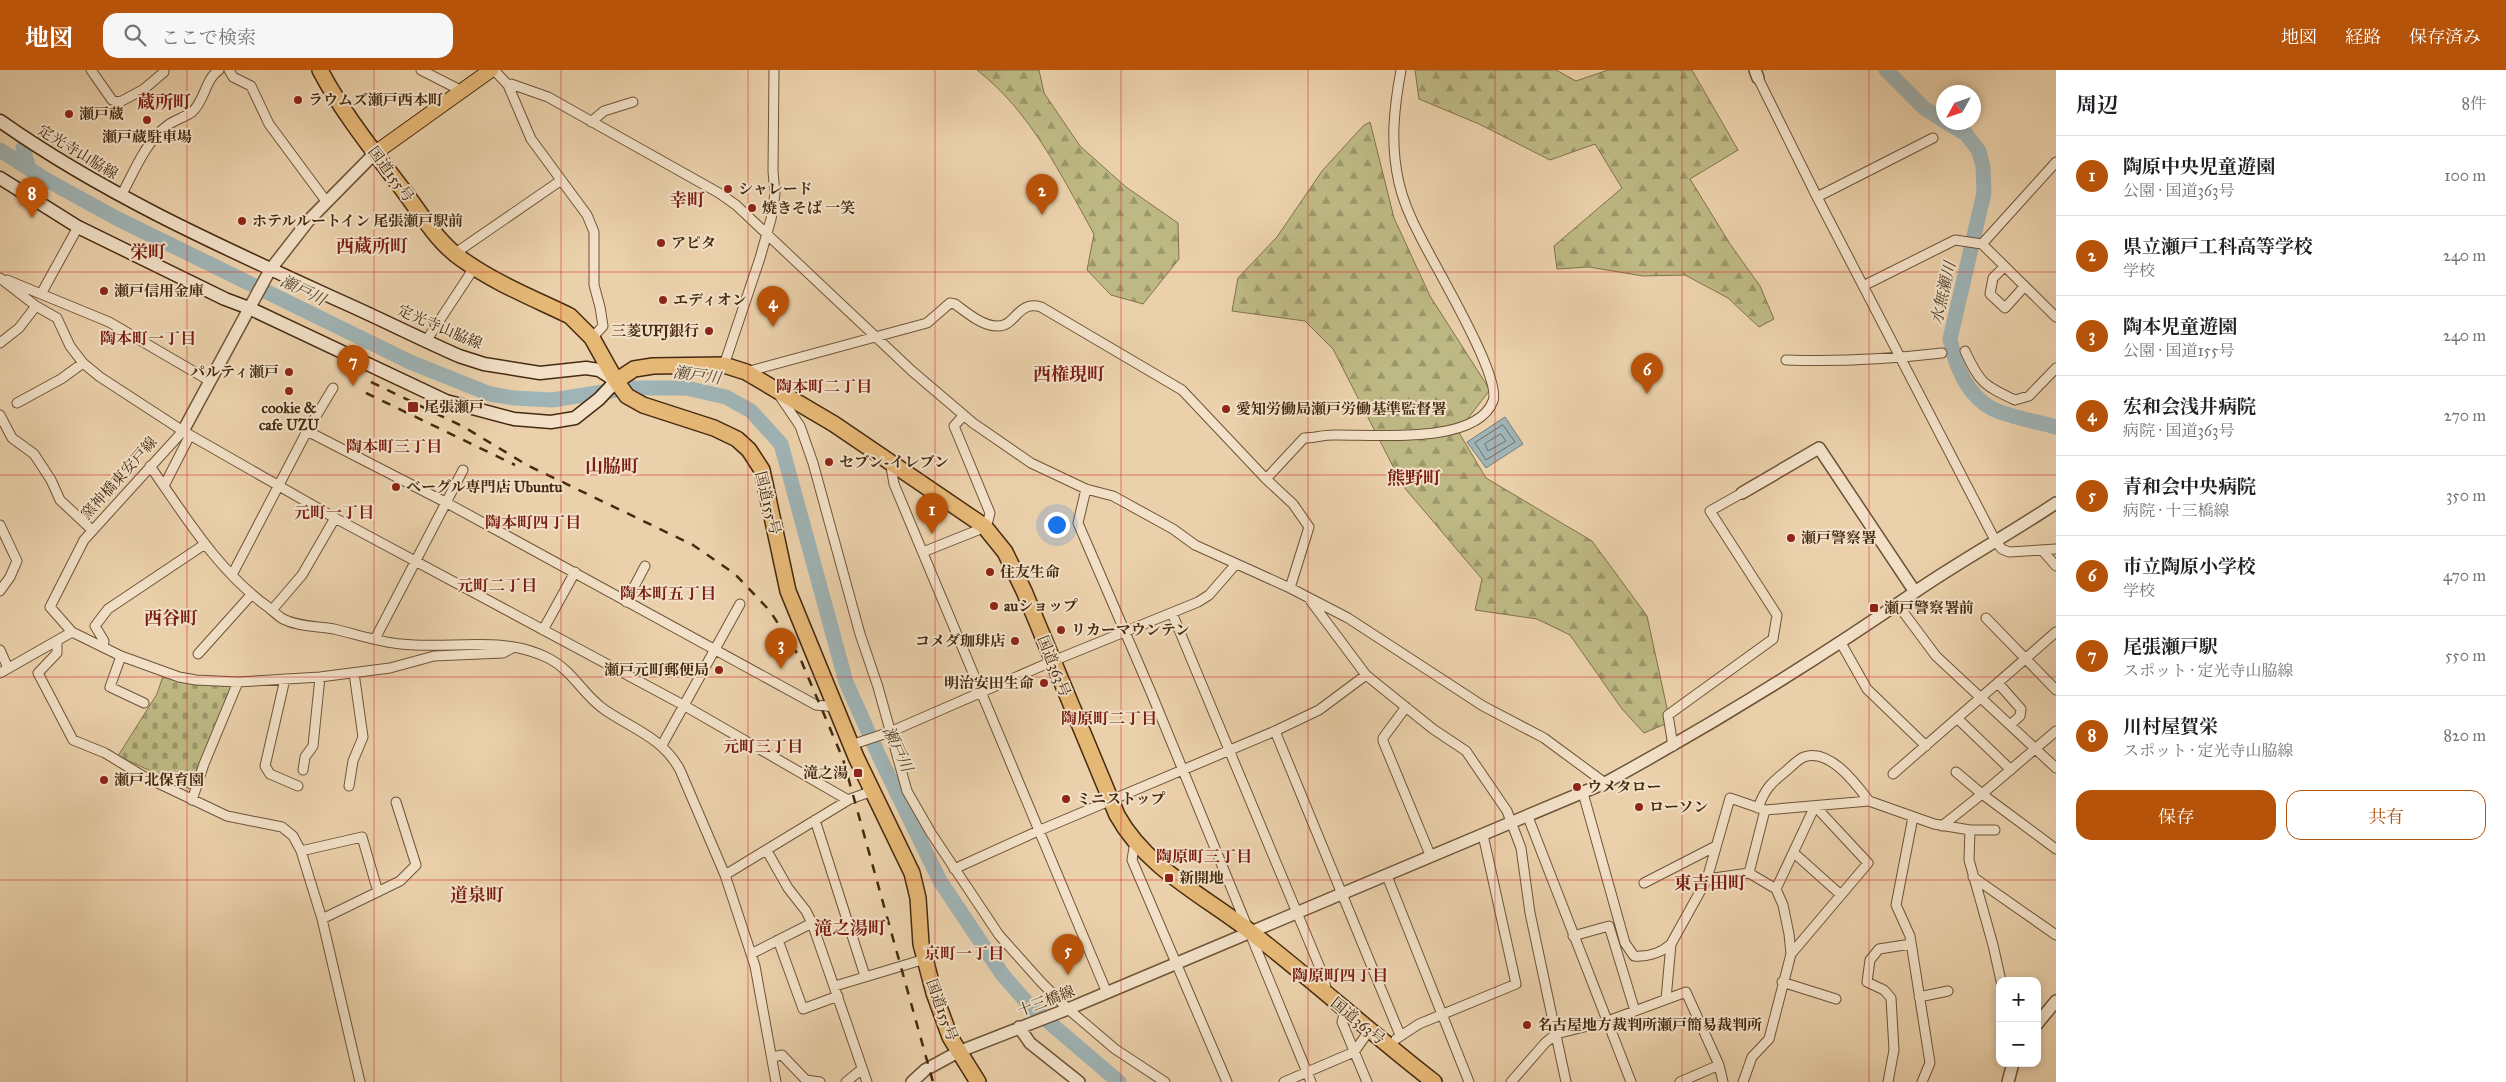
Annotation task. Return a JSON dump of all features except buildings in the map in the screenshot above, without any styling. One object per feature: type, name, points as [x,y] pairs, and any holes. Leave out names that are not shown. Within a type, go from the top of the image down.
[{"type":"highway","name":"国道155号","points":[[320,70],[331,91],[376,153],[437,235],[454,254],[474,268],[570,316],[592,338],[616,381],[627,396],[643,406],[722,432],[737,439],[756,459],[766,482],[788,591],[836,707],[855,744],[873,794],[916,884],[925,959],[944,1022],[958,1052],[978,1082]]},
{"type":"highway","name":"国道363号","points":[[616,381],[634,369],[724,365],[746,372],[890,461],[984,526],[1005,552],[1122,825],[1148,855],[1217,910],[1251,932],[1369,1031],[1395,1041],[1434,1082]]},
{"type":"main road","points":[[376,153],[492,70]]},
{"type":"main road","name":"定光寺山脇線","points":[[0,121],[47,154],[121,196],[269,273],[459,356],[484,364],[540,373],[586,368],[599,370],[616,381]]},
{"type":"main road","points":[[2,183],[78,227],[225,299],[251,304],[446,401],[514,419],[551,422],[575,418],[616,381]]},
{"type":"street","points":[[91,70],[112,100],[120,102],[144,89],[164,72]]},
{"type":"street","points":[[121,196],[153,140],[166,126],[192,112],[206,91],[213,74],[219,70]]},
{"type":"street","points":[[229,70],[233,77],[251,86],[269,124],[326,201]]},
{"type":"street","points":[[421,70],[462,91]]},
{"type":"street","points":[[492,70],[508,85],[531,139],[560,181],[587,215],[594,232],[594,285],[603,326],[592,338]]},
{"type":"street","points":[[724,365],[766,235],[775,194],[773,170],[774,70]]},
{"type":"street","points":[[1266,479],[1304,438],[1320,438],[1331,435],[1380,438],[1434,433],[1468,424],[1481,416],[1493,402],[1495,394],[1478,345],[1466,319],[1420,236],[1399,182],[1393,143],[1393,113],[1401,70]]},
{"type":"street","points":[[1756,74],[1817,198],[1996,542],[2002,550],[2009,552],[2056,549]]},
{"type":"street","points":[[508,85],[511,84],[548,97],[719,193],[736,206],[874,337],[964,415],[1031,463],[1086,489],[1113,496],[1173,529],[1195,545],[1307,596],[1354,622],[1483,706],[1544,738],[1605,784]]},
{"type":"street","points":[[591,122],[604,110],[633,102]]},
{"type":"street","points":[[1817,198],[1933,138]]},
{"type":"street","name":"窯神橋東安戸線","points":[[72,632],[50,607],[84,540],[150,466],[186,433],[210,381],[269,273],[300,230],[326,201],[376,153]]},
{"type":"street","points":[[1980,244],[2056,162]]},
{"type":"street","points":[[2048,171],[2056,179]]},
{"type":"street","points":[[454,254],[560,181]]},
{"type":"street","points":[[41,294],[78,227]]},
{"type":"street","points":[[1863,286],[1955,240],[1980,244],[2056,317]]},
{"type":"street","points":[[2004,267],[1992,278],[1990,294],[2005,308],[2024,287]]},
{"type":"street","points":[[426,341],[474,268]]},
{"type":"street","points":[[0,277],[109,322],[210,381]]},
{"type":"street","points":[[0,277],[36,306],[58,318],[70,346],[83,363],[100,377],[186,433],[334,518],[684,706],[848,800]]},
{"type":"street","points":[[746,372],[927,323],[950,303],[989,324],[998,326],[1009,323],[1023,308],[1034,305],[1042,307],[1182,390],[1292,504],[1310,527],[1290,588]]},
{"type":"street","points":[[0,343],[19,328],[36,306]]},
{"type":"street","points":[[1965,351],[1978,377],[1988,387],[2014,400],[2029,396],[2056,368]]},
{"type":"street","points":[[1786,360],[1832,361],[1900,358],[1942,353]]},
{"type":"street","points":[[17,404],[62,379],[83,363]]},
{"type":"street","points":[[232,575],[306,431],[332,388]]},
{"type":"street","points":[[774,388],[800,426],[813,464],[860,634],[878,688],[887,733],[907,791],[954,869],[999,935],[1064,1011],[1114,1049],[1165,1082]]},
{"type":"street","points":[[0,415],[12,438],[34,454],[52,480],[60,500],[92,530]]},
{"type":"street","points":[[923,552],[984,526],[988,521],[990,513],[954,426],[964,415]]},
{"type":"street","points":[[306,431],[447,503],[816,705],[836,707]]},
{"type":"street","points":[[164,486],[186,433]]},
{"type":"street","points":[[1673,746],[1668,716],[1773,639],[1777,615],[1710,511],[1819,448],[1915,592]]},
{"type":"street","points":[[890,461],[894,484],[1107,993]]},
{"type":"street","points":[[150,466],[205,544],[251,595],[281,618],[297,624],[333,629],[402,644],[496,644],[514,647],[550,659],[574,676],[589,696],[603,709],[662,745],[672,755],[680,770],[725,875],[751,954],[776,1082]]},
{"type":"street","points":[[375,639],[463,470]]},
{"type":"street","points":[[1086,489],[1078,523],[1126,632],[1251,932],[1311,1082]]},
{"type":"street","name":"十三橋線","points":[[912,1082],[925,1070],[958,1052],[1064,1011],[1605,784],[1673,746],[1841,643],[1915,592],[2056,503]]},
{"type":"street","points":[[272,610],[302,575],[334,518]]},
{"type":"street","points":[[0,525],[17,561],[10,577],[0,590]]},
{"type":"street","points":[[103,647],[104,641],[95,626],[108,610],[205,544]]},
{"type":"street","points":[[2042,550],[2056,566]]},
{"type":"street","points":[[855,744],[887,733],[1053,661],[1172,613],[1210,595],[1236,564]]},
{"type":"street","points":[[626,602],[645,566]]},
{"type":"street","points":[[543,630],[575,572]]},
{"type":"street","points":[[198,654],[251,595]]},
{"type":"street","points":[[1307,596],[1366,675],[1466,751],[1506,811],[1521,848],[1530,913],[1566,1082]]},
{"type":"street","points":[[662,745],[740,604]]},
{"type":"street","points":[[1898,604],[1936,656],[2056,768]]},
{"type":"street","points":[[1172,613],[1228,752],[1323,976],[1327,996]]},
{"type":"street","points":[[1986,618],[2056,690]]},
{"type":"street","points":[[0,673],[72,632],[121,656],[179,677],[238,682],[320,678],[390,668],[434,656],[503,653],[514,647]]},
{"type":"street","points":[[1893,774],[1958,720],[2055,634]]},
{"type":"street","points":[[57,642],[57,653],[38,673],[73,740],[105,753],[143,776],[227,816],[282,827],[293,836],[301,851],[322,919],[360,1082]]},
{"type":"street","points":[[1841,643],[1871,694],[1926,746]]},
{"type":"street","points":[[0,650],[8,668]]},
{"type":"street","points":[[121,656],[110,687],[144,703]]},
{"type":"street","points":[[349,786],[353,762],[363,737],[354,673]]},
{"type":"street","points":[[954,869],[1038,831],[1275,731],[1319,710],[1366,675]]},
{"type":"street","points":[[303,770],[305,757],[314,746],[320,678]]},
{"type":"street","points":[[285,679],[266,766],[270,774],[298,786]]},
{"type":"street","points":[[192,800],[204,764],[238,682]]},
{"type":"street","points":[[1998,684],[2021,709],[2020,716],[2010,725]]},
{"type":"street","points":[[1406,707],[1383,738],[1383,742],[1431,857]]},
{"type":"street","points":[[1958,720],[2011,770]]},
{"type":"street","points":[[1275,731],[1342,893],[1395,1041],[1443,1015],[1516,984],[1483,836]]},
{"type":"street","points":[[1942,826],[2056,731]]},
{"type":"street","points":[[1749,873],[1766,788],[1804,757],[1816,756],[1839,766],[1869,801]]},
{"type":"street","points":[[1956,772],[1982,794],[2056,849]]},
{"type":"street","points":[[725,875],[848,800],[867,793],[873,794]]},
{"type":"street","points":[[1583,793],[1625,943],[1634,956],[1643,957],[1665,949],[1671,944],[1707,879],[1730,798],[1761,809],[1869,801],[1942,826],[1970,830],[1995,830]]},
{"type":"street","points":[[322,919],[400,881],[416,865],[396,802]]},
{"type":"street","points":[[1776,889],[1815,806]]},
{"type":"street","points":[[1743,1082],[1752,1057],[1769,1039],[1782,982],[1791,954],[1868,863],[1815,806]]},
{"type":"street","points":[[1528,817],[1631,1082]]},
{"type":"street","points":[[1913,817],[1896,905],[1911,944],[1930,1063],[1922,1082]]},
{"type":"street","points":[[815,820],[865,976]]},
{"type":"street","points":[[1970,830],[1969,860],[2000,977]]},
{"type":"street","points":[[301,851],[362,837],[378,892]]},
{"type":"street","points":[[1135,841],[1132,860],[1227,1082]]},
{"type":"street","points":[[1644,883],[1716,846]]},
{"type":"street","points":[[767,851],[788,888],[806,911],[812,924],[867,1082]]},
{"type":"street","points":[[1794,853],[1841,894]]},
{"type":"street","points":[[1707,879],[1749,873],[1776,889],[1783,905],[1791,954]]},
{"type":"street","points":[[1387,876],[1469,1082]]},
{"type":"street","points":[[1973,877],[2056,935]]},
{"type":"street","points":[[751,954],[812,924]]},
{"type":"street","points":[[1573,936],[1609,926],[1636,1011]]},
{"type":"street","points":[[778,940],[803,1009],[838,996]]},
{"type":"street","points":[[1666,999],[1671,944]]},
{"type":"street","points":[[1888,1082],[1894,1050],[1891,998],[1884,990],[1867,982],[1868,964],[1879,949],[1911,944]]},
{"type":"street","points":[[835,986],[925,959]]},
{"type":"street","points":[[1782,982],[1836,999]]},
{"type":"street","points":[[1919,996],[1948,991]]},
{"type":"street","points":[[1511,1082],[1545,1043],[1556,1034],[1608,1021],[1686,992],[1719,1065],[1723,1082]]},
{"type":"street","points":[[2039,1022],[2056,1000]]},
{"type":"street","points":[[1346,1011],[1342,1022],[1367,1082]]},
{"type":"street","points":[[1022,1026],[1030,1043],[1079,1082]]},
{"type":"street","points":[[1284,1082],[1354,1052],[1369,1031]]},
{"type":"street","points":[[772,1057],[782,1055],[806,1080],[820,1082]]},
{"type":"street","points":[[1680,1082],[1719,1065]]},
{"type":"street","points":[[2008,1082],[2012,1067]]},
{"type":"street","points":[[846,1082],[862,1069]]},
{"type":"green space","points":[[977,70],[1039,70],[1044,93],[1080,146],[1126,187],[1178,223],[1179,259],[1143,304],[1111,295],[1087,270],[1094,234],[1057,167],[1029,125],[996,87]]},
{"type":"green space","points":[[1415,70],[1556,70],[1576,81],[1608,70],[1692,70],[1738,150],[1690,179],[1730,244],[1760,286],[1774,319],[1759,327],[1728,298],[1685,275],[1643,276],[1589,267],[1557,269],[1554,246],[1622,188],[1595,144],[1550,160],[1479,124],[1419,99]]},
{"type":"green space","points":[[1370,122],[1394,218],[1430,296],[1490,390],[1458,431],[1486,478],[1592,541],[1647,616],[1670,722],[1644,733],[1622,709],[1570,635],[1537,619],[1475,610],[1482,579],[1403,486],[1333,349],[1305,321],[1232,311],[1238,278],[1277,237],[1322,171],[1363,126]]},
{"type":"green space","points":[[164,673],[233,686],[190,789],[118,756],[157,694]]},
{"type":"water","points":[[1505,417],[1523,444],[1486,468],[1467,442]]},
{"type":"waterway","name":"水無瀬川","points":[[1886,70],[1924,108],[1936,116]]},
{"type":"waterway","name":"水無瀬川","points":[[1959,130],[1966,134],[1979,151],[1983,167],[1984,193],[1950,339],[1955,359],[1969,388],[1984,403],[2008,415],[2056,427]]},
{"type":"waterway","points":[[23,148],[29,169]]},
{"type":"waterway","name":"瀬戸川","points":[[0,150],[45,179],[118,219],[410,362],[490,394],[514,398],[552,400],[629,388],[686,388],[726,397],[751,411],[781,444],[846,682],[879,756],[940,881],[1002,974],[1029,1005],[1119,1082]]},
{"type":"railway","points":[[371,382],[464,427],[527,465],[693,545],[735,574],[770,611],[800,658],[843,759],[933,1082]]},
{"type":"railway","points":[[366,393],[515,465]]},
{"type":"place","name":"ラウムズ瀬戸西本町","points":[[298,100]]},
{"type":"place","name":"瀬戸蔵","points":[[69,114]]},
{"type":"place","name":"瀬戸蔵駐車場","points":[[147,120]]},
{"type":"place","name":"シャレード","points":[[728,189]]},
{"type":"place","name":"焼きそば 一笑","points":[[752,208]]},
{"type":"place","name":"県立瀬戸工科高等学校","points":[[1042,215]]},
{"type":"place","name":"川村屋賀栄","points":[[32,218]]},
{"type":"place","name":"ホテルルートイン 尾張瀬戸駅前","points":[[242,221]]},
{"type":"place","name":"アピタ","points":[[661,243]]},
{"type":"place","name":"瀬戸信用金庫","points":[[104,291]]},
{"type":"place","name":"エディオン","points":[[663,300]]},
{"type":"place","name":"宏和会浅井病院","points":[[773,327]]},
{"type":"place","name":"三菱UFJ銀行","points":[[709,331]]},
{"type":"place","name":"パルティ瀬戸","points":[[289,372]]},
{"type":"place","name":"尾張瀬戸駅","points":[[353,386]]},
{"type":"place","name":"cookie & cafe UZU","points":[[289,391]]},
{"type":"place","name":"市立陶原小学校","points":[[1647,394]]},
{"type":"place","name":"尾張瀬戸","points":[[413,407]]},
{"type":"place","name":"愛知労働局瀬戸労働基準監督署","points":[[1226,409]]},
{"type":"place","name":"セブン-イレブン","points":[[829,462]]},
{"type":"place","name":"ベーグル専門店 Ubuntu","points":[[396,487]]},
{"type":"place","name":"陶原中央児童遊園","points":[[932,534]]},
{"type":"place","name":"瀬戸警察署","points":[[1791,538]]},
{"type":"place","name":"住友生命","points":[[990,572]]},
{"type":"place","name":"auショップ","points":[[994,606]]},
{"type":"place","name":"瀬戸警察署前","points":[[1874,608]]},
{"type":"place","name":"リカーマウンテン","points":[[1061,630]]},
{"type":"place","name":"コメダ珈琲店","points":[[1015,641]]},
{"type":"place","name":"陶本児童遊園","points":[[781,669]]},
{"type":"place","name":"瀬戸元町郵便局","points":[[719,670]]},
{"type":"place","name":"明治安田生命","points":[[1044,683]]},
{"type":"place","name":"滝之湯","points":[[858,773]]},
{"type":"place","name":"瀬戸北保育園","points":[[104,780]]},
{"type":"place","name":"ウメタロー","points":[[1577,787]]},
{"type":"place","name":"ミニストップ","points":[[1066,799]]},
{"type":"place","name":"ローソン","points":[[1639,807]]},
{"type":"place","name":"新開地","points":[[1169,878]]},
{"type":"place","name":"青和会中央病院","points":[[1068,975]]},
{"type":"place","name":"名古屋地方裁判所瀬戸簡易裁判所","points":[[1527,1025]]},
{"type":"district","name":"蔵所町","points":[[164,102]]},
{"type":"district","name":"幸町","points":[[687,200]]},
{"type":"district","name":"西蔵所町","points":[[372,246]]},
{"type":"district","name":"栄町","points":[[148,252]]},
{"type":"district","name":"陶本町一丁目","points":[[148,338]]},
{"type":"district","name":"西権現町","points":[[1069,374]]},
{"type":"district","name":"陶本町二丁目","points":[[824,386]]},
{"type":"district","name":"陶本町三丁目","points":[[394,446]]},
{"type":"district","name":"山脇町","points":[[612,466]]},
{"type":"district","name":"熊野町","points":[[1414,478]]},
{"type":"district","name":"元町一丁目","points":[[334,512]]},
{"type":"district","name":"陶本町四丁目","points":[[533,522]]},
{"type":"district","name":"元町二丁目","points":[[497,585]]},
{"type":"district","name":"陶本町五丁目","points":[[668,593]]},
{"type":"district","name":"西谷町","points":[[171,618]]},
{"type":"district","name":"陶原町二丁目","points":[[1109,718]]},
{"type":"district","name":"元町三丁目","points":[[763,746]]},
{"type":"district","name":"陶原町三丁目","points":[[1204,856]]},
{"type":"district","name":"東吉田町","points":[[1710,883]]},
{"type":"district","name":"道泉町","points":[[477,895]]},
{"type":"district","name":"滝之湯町","points":[[850,928]]},
{"type":"district","name":"京町一丁目","points":[[964,953]]},
{"type":"district","name":"陶原町四丁目","points":[[1340,975]]}]
